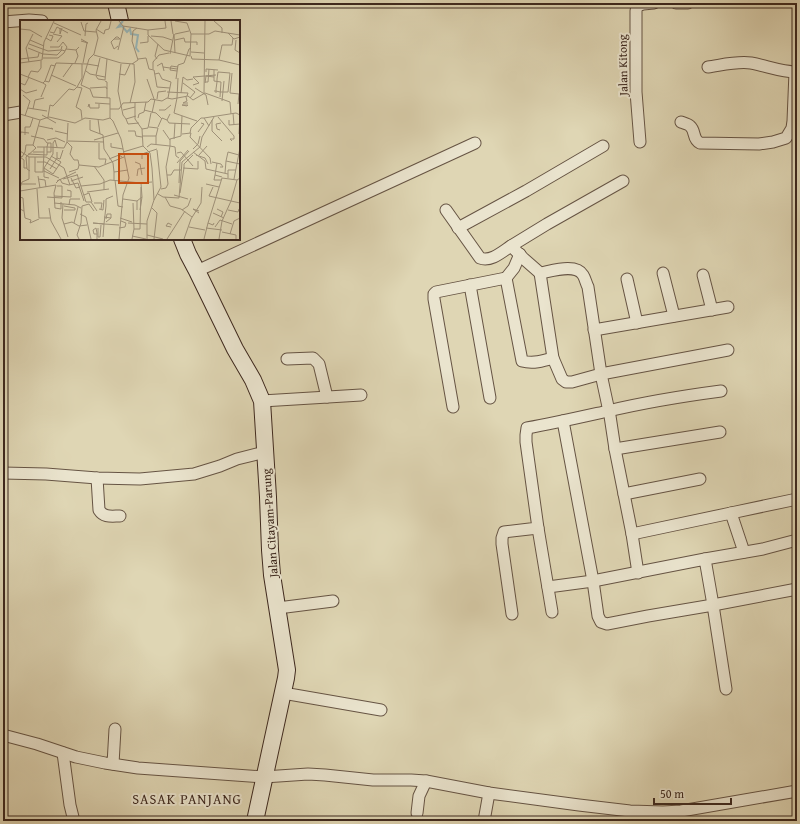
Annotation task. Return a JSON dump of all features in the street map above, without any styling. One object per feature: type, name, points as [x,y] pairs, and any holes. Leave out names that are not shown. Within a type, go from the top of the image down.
[{"type":"main road","points":[[116,3],[120,20]]},
{"type":"main road","name":"Jalan Citayam-Parung","points":[[182,240],[235,349],[253,380],[262,400],[270,550],[287,670],[255,821]]},
{"type":"street","name":"Jalan Kitong","points":[[640,142],[636,92],[636,11],[637,6],[654,3]]},
{"type":"street","points":[[676,3],[688,3]]},
{"type":"street","points":[[3,22],[20,21]]},
{"type":"street","points":[[681,122],[692,128],[697,142],[700,143],[759,144],[773,142],[786,138],[792,128],[795,109],[796,72],[746,63],[708,67]]},
{"type":"street","points":[[3,115],[20,112]]},
{"type":"street","points":[[198,271],[476,143]]},
{"type":"street","points":[[458,228],[526,191],[603,146]]},
{"type":"street","points":[[446,210],[480,258],[489,259],[623,181]]},
{"type":"street","points":[[511,246],[537,270],[553,358],[562,379],[566,382],[728,350]]},
{"type":"street","points":[[453,407],[434,294],[436,292],[470,284],[506,278],[522,257]]},
{"type":"street","points":[[537,270],[568,268],[577,269],[583,274],[588,287],[601,374],[609,410],[638,573]]},
{"type":"street","points":[[663,273],[674,316]]},
{"type":"street","points":[[704,275],[712,310]]},
{"type":"street","points":[[506,278],[522,361],[533,363],[553,358]]},
{"type":"street","points":[[627,279],[637,323]]},
{"type":"street","points":[[470,284],[490,398]]},
{"type":"street","points":[[594,330],[728,307]]},
{"type":"street","points":[[287,359],[313,358],[316,360],[319,364],[327,397]]},
{"type":"street","points":[[552,612],[538,528],[526,435],[527,428],[671,398],[721,391]]},
{"type":"street","points":[[262,400],[361,394]]},
{"type":"street","points":[[563,421],[593,581],[598,616],[601,622],[607,624],[797,589]]},
{"type":"street","points":[[615,449],[720,432]]},
{"type":"street","points":[[3,474],[46,474],[97,478],[140,479],[194,474],[237,459],[265,452]]},
{"type":"street","points":[[97,478],[99,510],[105,516],[120,516]]},
{"type":"street","points":[[624,494],[700,479]]},
{"type":"street","points":[[632,534],[797,499]]},
{"type":"street","points":[[731,513],[744,552]]},
{"type":"street","points":[[512,614],[502,538],[504,532],[538,528]]},
{"type":"street","points":[[548,587],[638,573],[705,559],[764,549],[797,540]]},
{"type":"street","points":[[705,559],[726,689]]},
{"type":"street","points":[[278,608],[333,601]]},
{"type":"street","points":[[283,693],[381,710]]},
{"type":"street","points":[[113,764],[115,729]]},
{"type":"street","points":[[3,735],[63,753],[113,764],[152,769],[264,777],[308,774],[373,780],[426,781],[488,793],[579,806],[629,816],[681,811],[797,791]]},
{"type":"street","points":[[63,753],[70,805],[74,821]]},
{"type":"street","points":[[416,813],[419,796],[426,781]]},
{"type":"street","points":[[484,821],[488,793]]},
{"type":"district","name":"SASAK PANJANG","points":[[187,799]]}]
